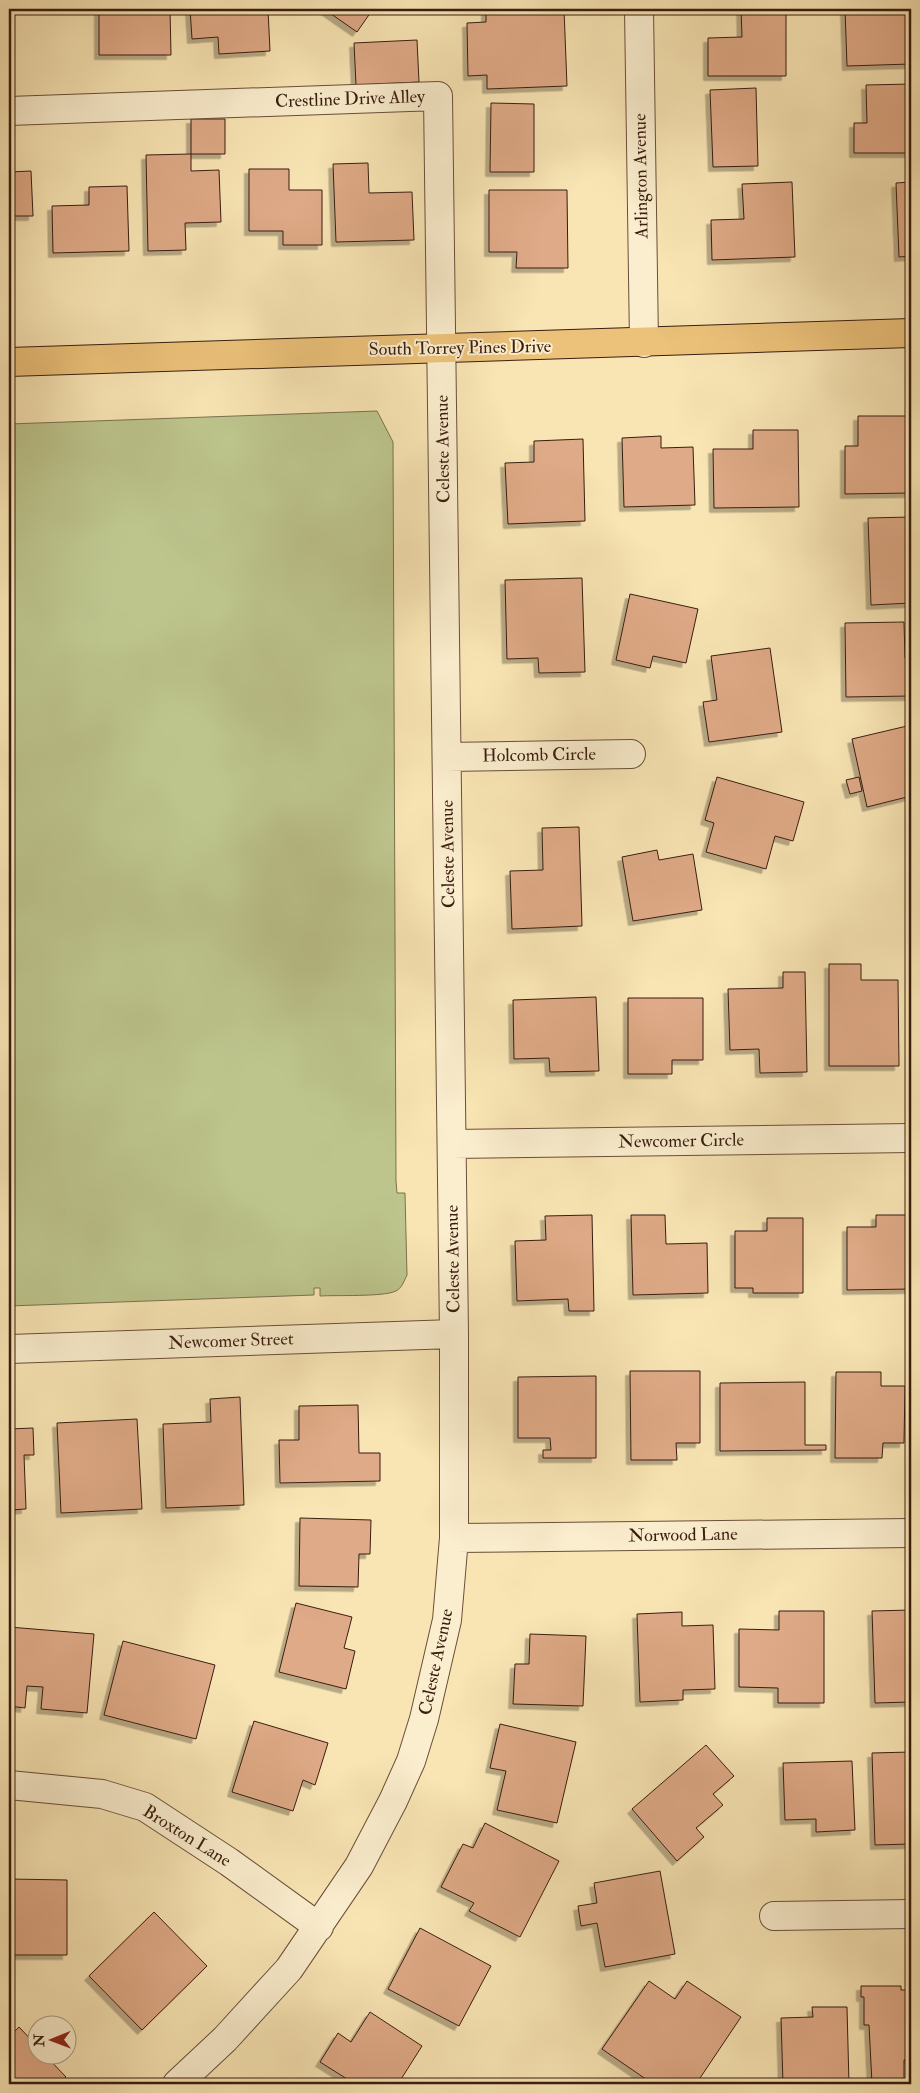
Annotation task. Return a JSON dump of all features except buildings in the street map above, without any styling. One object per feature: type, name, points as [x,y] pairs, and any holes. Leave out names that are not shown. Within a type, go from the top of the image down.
[{"type":"main road","name":"South Torrey Pines Drive","points":[[9,362],[911,333]]},
{"type":"street","name":"Arlington Avenue","points":[[639,9],[644,343]]},
{"type":"street","name":"Crestline Drive Alley","points":[[9,110],[438,96],[442,349]]},
{"type":"street","name":"Celeste Avenue","points":[[177,2084],[264,1999],[319,1927],[359,1866],[393,1801],[411,1761],[424,1719],[446,1620],[454,1538],[454,1334],[442,349]]},
{"type":"street","name":"Holcomb Circle","points":[[447,757],[631,754]]},
{"type":"street","name":"Newcomer Circle","points":[[452,1144],[911,1138]]},
{"type":"street","name":"Newcomer Street","points":[[9,1349],[454,1334]]},
{"type":"street","name":"Norwood Lane","points":[[454,1538],[911,1534]]},
{"type":"street","name":"Broxton Lane","points":[[9,1785],[102,1794],[146,1807],[229,1862],[319,1927]]},
{"type":"street","points":[[774,1916],[911,1914]]},
{"type":"green space","points":[[377,411],[393,442],[396,1181],[397,1193],[405,1193],[407,1275],[398,1290],[381,1294],[320,1296],[320,1288],[314,1288],[314,1295],[9,1306],[9,424]]}]
